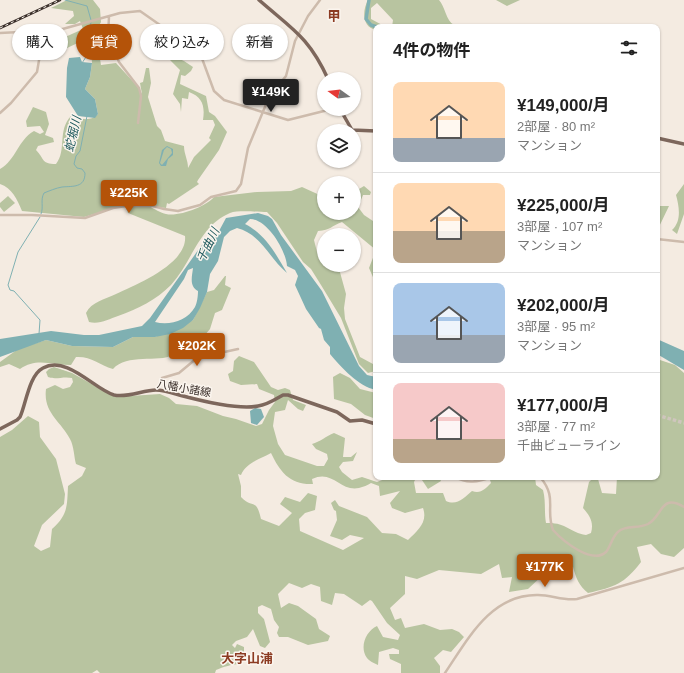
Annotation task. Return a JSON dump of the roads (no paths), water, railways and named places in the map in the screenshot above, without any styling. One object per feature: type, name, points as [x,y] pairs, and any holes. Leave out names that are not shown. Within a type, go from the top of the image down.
[{"type":"main road","points":[[259,0],[299,33],[315,52],[325,72]]},
{"type":"main road","points":[[344,116],[352,130],[373,131]]},
{"type":"main road","points":[[660,139],[684,144]]},
{"type":"main road","name":"八幡小諸線","points":[[0,429],[17,420],[22,412],[34,378],[42,368],[48,366],[62,367],[76,372],[110,393],[117,395],[157,390],[202,401],[245,407],[258,406],[283,395],[288,395],[337,412],[350,421],[362,420],[373,423]]},
{"type":"street","points":[[0,215],[43,215],[85,218],[113,208],[126,206],[153,206],[164,210],[178,211],[200,205],[211,197],[233,193],[240,188],[248,148],[271,95],[288,71],[293,45],[320,0]]},
{"type":"street","points":[[68,28],[131,11],[140,11],[147,14],[200,53],[211,85],[220,98],[228,103],[282,119],[292,120],[317,113]]},
{"type":"street","points":[[109,17],[108,35],[119,62],[139,88],[141,96],[138,123]]},
{"type":"street","points":[[0,33],[12,32]]},
{"type":"street","points":[[0,113],[11,103],[37,72],[39,60]]},
{"type":"street","points":[[660,239],[684,242]]},
{"type":"street","points":[[157,390],[162,378],[179,373],[195,359],[238,350]]},
{"type":"street","points":[[461,480],[466,482],[480,480]]},
{"type":"street","points":[[542,480],[550,493],[553,530],[584,554],[591,556],[598,556],[605,553],[620,530],[626,527],[640,527],[649,524],[667,504],[675,503],[684,507]]},
{"type":"street","points":[[445,673],[484,620],[501,604],[524,596],[538,594],[566,600],[577,599],[684,568]]},
{"type":"water","points":[[76,57],[76,60],[92,63],[90,77],[85,89],[95,99],[98,114],[95,118],[78,116],[66,97],[67,68],[69,58]]},
{"type":"water","points":[[167,146],[173,149],[173,155],[168,159],[166,166],[161,166],[159,163],[162,150]],"holes":[[[167,147],[171,149],[172,153],[162,165],[160,163],[164,150]]]},
{"type":"water","name":"千曲川","points":[[258,213],[272,219],[281,235],[322,291],[359,366],[367,375],[373,376],[373,389],[357,381],[330,354],[330,347],[324,340],[321,329],[306,309],[295,285],[298,276],[295,270],[287,266],[286,259],[279,244],[269,230],[263,224],[256,220],[250,219],[245,224],[264,239],[287,273],[259,241],[252,235],[237,228],[230,231],[224,237],[218,261],[210,274],[207,292],[200,308],[193,320],[183,328],[170,334],[155,337],[133,337],[113,347],[72,346],[46,340],[0,357],[0,339],[51,331],[84,335],[99,335],[142,326],[150,318],[201,246],[219,231],[226,218]],"holes":[[[193,268],[193,287],[198,291],[196,305],[192,312],[183,319],[172,323],[155,322],[184,279],[188,270]]]},
{"type":"water","points":[[660,340],[684,351],[684,370],[660,356]]},
{"type":"water","points":[[255,408],[261,409],[264,417],[257,425],[251,423],[250,411]]},
{"type":"waterway","name":"蛇堀川","points":[[65,0],[87,6],[91,20]]},
{"type":"waterway","points":[[369,0],[366,19],[373,26]]},
{"type":"waterway","name":"蛇堀川","points":[[82,63],[88,54],[84,44],[85,36],[91,23]]},
{"type":"waterway","name":"蛇堀川","points":[[41,214],[42,198],[44,193],[60,187],[78,185],[83,181],[85,173],[74,164],[76,156],[80,151],[87,116]]},
{"type":"waterway","name":"蛇堀川","points":[[39,334],[40,320],[14,291],[10,290],[8,285],[18,252],[40,217]]},
{"type":"tunnel","points":[[660,416],[684,423]]},
{"type":"railway","points":[[0,28],[60,0]]},
{"type":"district","name":"甲","points":[[334,16]]},
{"type":"district","name":"大字山浦","points":[[247,658]]}]
